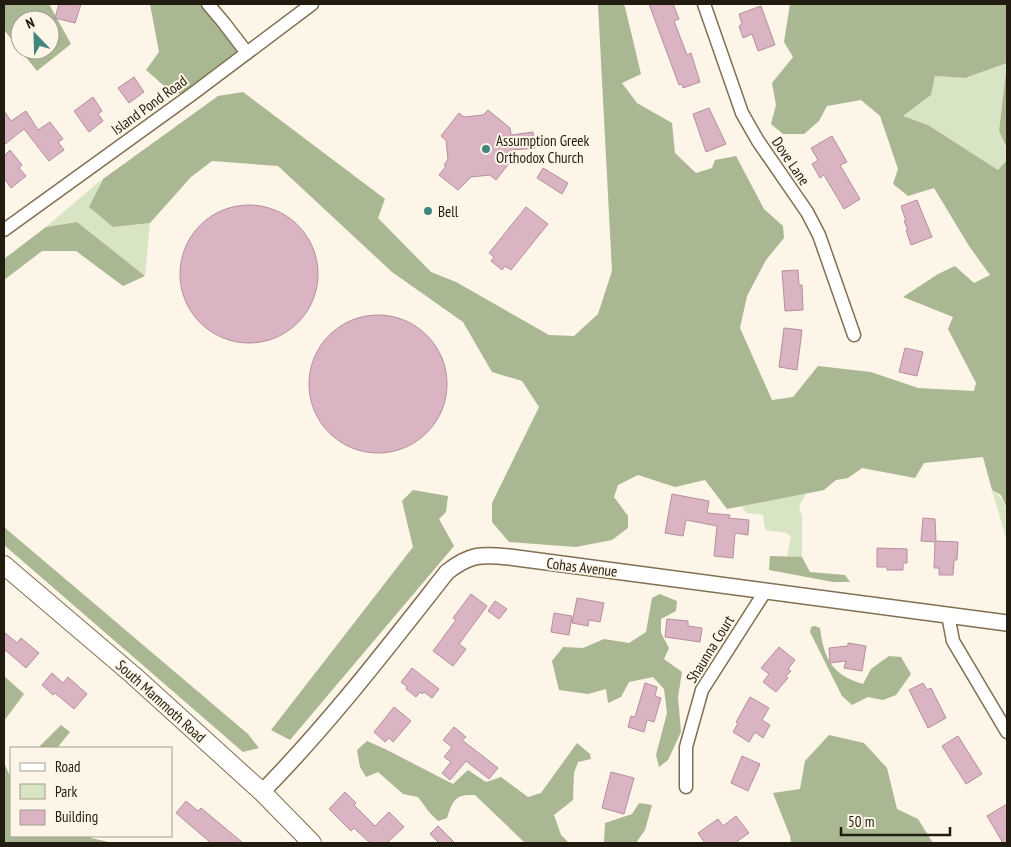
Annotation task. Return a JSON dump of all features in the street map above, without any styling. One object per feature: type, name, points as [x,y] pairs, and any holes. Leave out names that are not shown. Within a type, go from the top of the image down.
[{"type":"main road","name":"South Mammoth Road","points":[[4,565],[133,675],[262,792],[312,843]]},
{"type":"street","points":[[208,4],[247,54]]},
{"type":"street","name":"Island Pond Road","points":[[4,230],[247,54],[312,4]]},
{"type":"street","name":"Dove Lane","points":[[704,4],[742,113],[758,141],[807,212],[820,235],[854,335]]},
{"type":"street","name":"Cohas Avenue","points":[[262,792],[284,770],[366,675],[447,572],[460,561],[476,556],[501,556],[1007,623]]},
{"type":"street","name":"Shaunna Court","points":[[686,787],[686,747],[702,690],[766,590]]},
{"type":"street","points":[[948,615],[953,641],[1007,732]]},
{"type":"green space","points":[[4,4],[49,4],[52,10],[10,10],[10,38],[4,30]]},
{"type":"green space","points":[[150,4],[208,4],[247,53],[191,95],[171,92],[146,70],[159,52]]},
{"type":"green space","points":[[598,4],[623,4],[625,7],[641,74],[622,83],[637,103],[672,123],[675,153],[696,173],[712,168],[715,160],[736,156],[764,209],[783,226],[784,238],[766,260],[747,296],[740,328],[772,400],[793,397],[818,366],[871,372],[918,388],[974,391],[976,383],[948,329],[953,317],[903,297],[938,274],[955,266],[974,283],[990,275],[969,246],[934,188],[908,196],[893,184],[898,169],[880,116],[861,100],[827,106],[819,121],[804,134],[783,134],[771,124],[776,105],[772,83],[793,57],[784,42],[790,4],[1007,4],[1007,63],[965,78],[935,76],[931,95],[903,116],[928,125],[998,170],[1007,160],[1007,509],[1001,495],[992,490],[983,457],[924,463],[915,478],[862,468],[848,478],[836,480],[824,490],[727,509],[705,480],[675,487],[638,475],[618,485],[614,497],[628,516],[628,528],[612,540],[576,547],[509,542],[492,522],[492,503],[539,407],[522,381],[492,372],[463,322],[392,272],[278,166],[212,161],[191,177],[150,223],[113,227],[89,207],[103,179],[218,96],[243,92],[385,199],[378,218],[431,272],[456,282],[549,335],[574,336],[598,314],[612,271]]},
{"type":"green space","points":[[60,24],[71,44],[60,53]]},
{"type":"green space","points":[[28,60],[51,60],[37,71]]},
{"type":"green space","points":[[1007,63],[999,131],[1007,148],[1007,160],[998,170],[928,125],[903,116],[931,95],[935,76],[965,78]]},
{"type":"green space","points":[[1007,63],[1007,148],[999,131]]},
{"type":"green space","points":[[102,179],[90,207],[113,227],[150,223],[145,276],[77,222],[46,227]]},
{"type":"green space","points":[[77,222],[145,276],[123,286],[76,251],[42,251],[4,280],[4,259],[46,227]]},
{"type":"green space","points":[[413,490],[448,496],[446,512],[439,519],[454,546],[290,740],[271,730],[413,547],[402,501]]},
{"type":"green space","points":[[992,490],[998,495],[1005,506],[1007,513],[1007,541]]},
{"type":"green space","points":[[807,493],[799,506],[802,516],[802,557],[787,557],[791,537],[787,533],[765,530],[763,515],[746,513],[742,506]]},
{"type":"green space","points":[[4,527],[248,734],[259,748],[243,752],[4,545]]},
{"type":"green space","points":[[770,556],[802,557],[810,572],[845,575],[850,582],[833,582],[769,570]]},
{"type":"green space","points":[[660,594],[677,601],[676,611],[661,619],[661,633],[669,648],[664,659],[682,672],[678,697],[681,732],[668,760],[659,767],[656,755],[667,713],[664,689],[653,677],[629,682],[621,697],[608,703],[606,689],[588,694],[559,690],[552,661],[563,647],[583,648],[604,639],[629,643],[646,632],[652,598]]},
{"type":"green space","points":[[811,627],[820,628],[824,649],[831,664],[844,676],[852,680],[863,684],[871,669],[889,656],[901,657],[911,674],[896,695],[883,700],[868,697],[852,705],[842,696],[810,632]]},
{"type":"green space","points":[[4,676],[24,694],[4,721]]},
{"type":"green space","points":[[61,725],[70,732],[58,747],[39,747]]},
{"type":"green space","points":[[829,735],[864,743],[887,768],[897,809],[918,819],[933,843],[791,843],[773,793],[800,789],[805,761]]},
{"type":"green space","points":[[367,741],[453,784],[468,770],[486,782],[501,777],[528,797],[541,793],[577,743],[590,754],[591,759],[578,762],[574,773],[573,800],[554,815],[561,835],[569,843],[524,843],[475,795],[456,799],[447,818],[438,821],[418,797],[403,794],[378,772],[366,777],[360,767],[357,750]]},
{"type":"green space","points":[[4,763],[10,776],[10,837],[90,837],[113,843],[4,843]]},
{"type":"green space","points":[[639,803],[652,805],[645,830],[636,843],[601,843],[604,842],[605,823],[632,814]]},
{"type":"building","points":[[59,4],[81,4],[75,23],[60,19],[60,10],[57,10]]},
{"type":"building","points":[[649,4],[673,4],[679,19],[674,21],[687,55],[691,53],[700,82],[683,88],[682,84],[679,85]]},
{"type":"building","points":[[761,6],[775,45],[758,51],[752,34],[743,38],[739,26],[742,24],[739,14]]},
{"type":"building","points":[[134,77],[144,92],[129,103],[118,88]]},
{"type":"building","points":[[93,97],[102,111],[98,114],[103,121],[89,132],[74,111]]},
{"type":"building","points":[[709,108],[726,144],[706,152],[693,114]]},
{"type":"building","name":"Assumption Greek Orthodox Church","points":[[488,110],[510,128],[511,135],[533,132],[535,148],[513,150],[514,157],[496,180],[490,175],[471,177],[458,190],[439,175],[446,166],[444,165],[448,159],[446,140],[441,136],[459,113],[464,117],[483,115]]},
{"type":"building","points":[[4,111],[11,121],[26,111],[38,130],[50,122],[63,139],[58,142],[64,150],[49,161],[24,129],[4,145]]},
{"type":"building","points":[[832,136],[847,162],[840,165],[860,199],[844,209],[824,175],[820,178],[812,164],[818,160],[811,148]]},
{"type":"building","points":[[10,150],[22,165],[19,168],[26,176],[11,188],[4,178],[4,156]]},
{"type":"building","points":[[543,168],[568,183],[562,194],[537,178]]},
{"type":"building","points":[[917,200],[932,237],[911,245],[901,206]]},
{"type":"building","points":[[249,205],[275,210],[298,225],[313,248],[318,274],[313,300],[298,323],[275,338],[249,343],[223,338],[200,323],[185,300],[180,274],[185,248],[200,225],[223,210]]},
{"type":"building","points":[[526,207],[548,224],[511,270],[505,266],[502,270],[491,261],[494,257],[489,253]]},
{"type":"building","points":[[798,270],[799,285],[802,285],[803,310],[785,311],[782,271]]},
{"type":"building","points":[[378,315],[404,320],[427,335],[442,358],[447,384],[442,410],[427,433],[404,448],[378,453],[352,448],[329,433],[314,410],[309,384],[314,358],[329,335],[352,320]]},
{"type":"building","points":[[784,328],[802,330],[797,370],[779,367]]},
{"type":"building","points":[[905,348],[923,352],[917,376],[899,372]]},
{"type":"building","points":[[672,494],[709,501],[707,513],[730,515],[729,518],[749,520],[748,535],[735,533],[733,558],[714,556],[717,526],[686,520],[683,536],[665,533]]},
{"type":"building","points":[[923,518],[935,519],[936,541],[958,542],[957,560],[954,560],[953,575],[939,575],[939,568],[934,568],[935,542],[921,541]]},
{"type":"building","points":[[877,548],[907,549],[907,563],[903,563],[903,570],[887,570],[887,567],[877,567]]},
{"type":"building","points":[[471,594],[487,606],[459,644],[466,649],[453,666],[433,651],[456,620],[453,618]]},
{"type":"building","points":[[577,598],[604,603],[600,622],[589,620],[588,626],[572,623]]},
{"type":"building","points":[[495,601],[507,609],[499,619],[488,611]]},
{"type":"building","points":[[554,613],[572,616],[569,635],[551,632]]},
{"type":"building","points":[[667,619],[688,621],[688,626],[702,628],[700,642],[665,637]]},
{"type":"building","points":[[4,632],[17,643],[21,638],[39,653],[26,668],[4,649]]},
{"type":"building","points":[[848,643],[866,646],[862,671],[844,668],[846,661],[830,663],[829,648],[848,646]]},
{"type":"building","points":[[779,647],[795,660],[788,669],[791,671],[786,676],[788,678],[776,692],[763,682],[769,674],[761,668]]},
{"type":"building","points":[[412,668],[439,689],[432,698],[424,692],[422,694],[420,692],[416,697],[401,682]]},
{"type":"building","points":[[52,673],[63,683],[68,677],[87,694],[74,709],[42,685]]},
{"type":"building","points":[[645,683],[657,687],[655,696],[661,698],[654,722],[647,720],[644,732],[628,727],[631,716],[635,717]]},
{"type":"building","points":[[923,683],[927,690],[931,688],[946,718],[928,728],[909,690]]},
{"type":"building","points":[[750,697],[769,708],[762,720],[770,725],[763,738],[755,732],[749,742],[733,732],[738,723],[736,722]]},
{"type":"building","points":[[394,707],[411,721],[393,742],[389,738],[385,742],[374,732]]},
{"type":"building","points":[[454,727],[466,737],[462,740],[498,768],[489,779],[466,761],[450,780],[442,773],[451,762],[444,757],[452,747],[443,740]]},
{"type":"building","points":[[958,736],[982,774],[966,784],[942,746]]},
{"type":"building","points":[[742,756],[760,764],[748,791],[731,783]]},
{"type":"building","points":[[611,772],[634,778],[624,814],[602,808]]},
{"type":"building","points":[[345,792],[356,803],[354,805],[375,826],[389,812],[404,827],[387,843],[370,843],[354,828],[351,831],[329,809]]},
{"type":"building","points":[[186,801],[198,811],[201,808],[243,843],[211,843],[176,813]]},
{"type":"building","points":[[1007,804],[1007,843],[1003,843],[987,816]]},
{"type":"building","points":[[736,816],[749,833],[735,843],[705,843],[698,833],[718,819],[723,826]]},
{"type":"building","points":[[438,826],[455,843],[439,843],[430,834]]},
{"type":"place","name":"Assumption Greek Orthodox Church","points":[[486,149]]},
{"type":"place","name":"Bell","points":[[428,211]]}]
